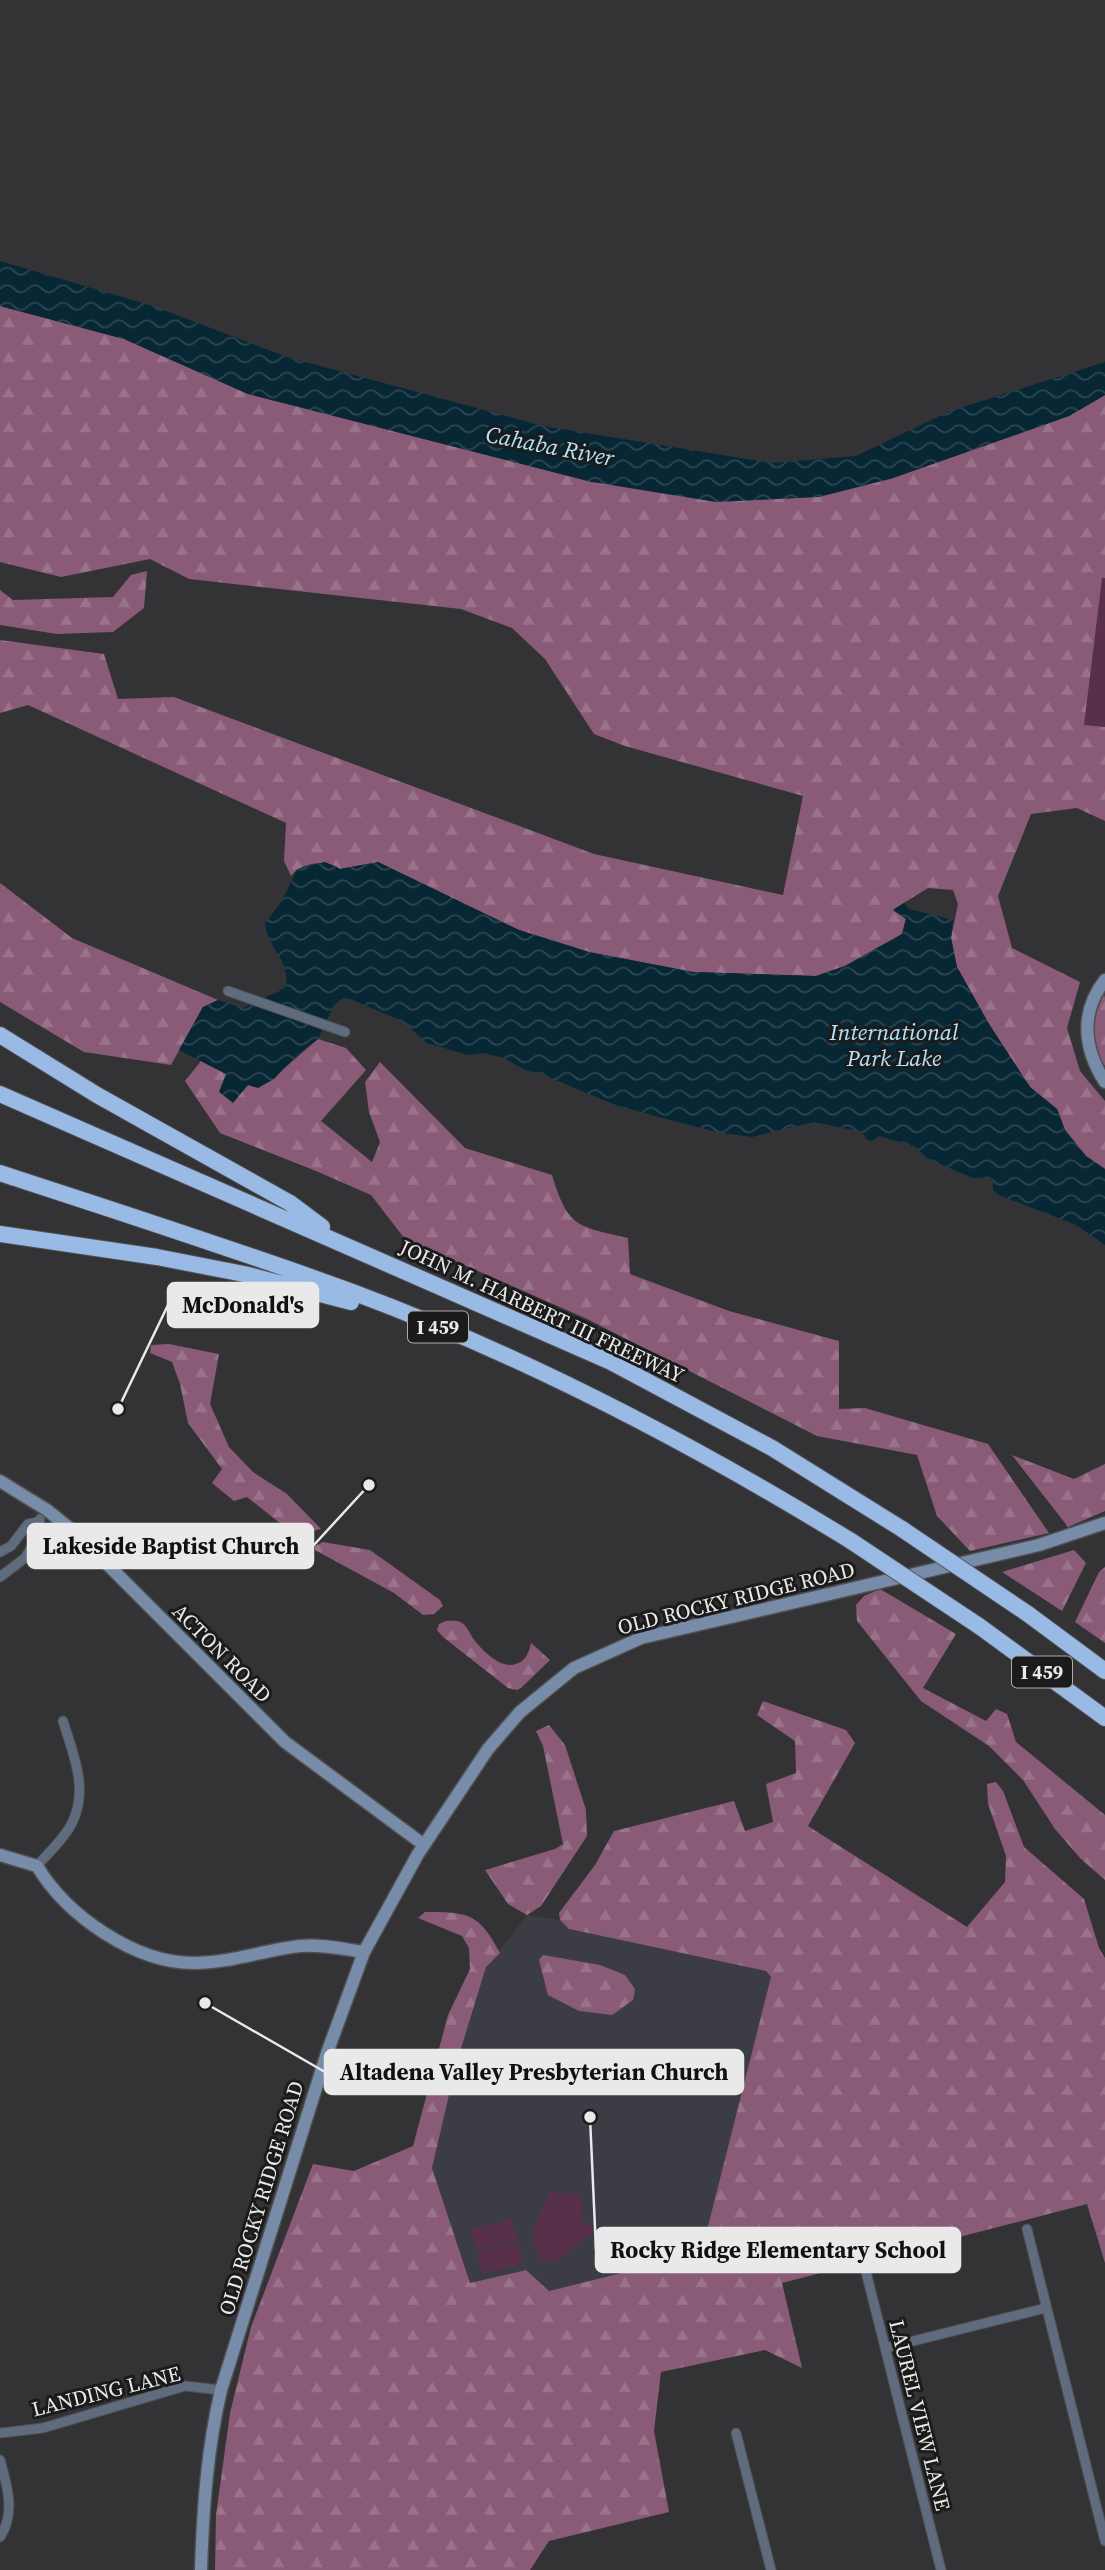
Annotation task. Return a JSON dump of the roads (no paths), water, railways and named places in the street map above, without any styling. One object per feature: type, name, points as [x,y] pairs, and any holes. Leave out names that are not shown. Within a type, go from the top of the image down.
[{"type":"highway","points":[[0,1035],[97,1094],[289,1203],[346,1244]]},
{"type":"highway","name":"JOHN M. HARBERT III FREEWAY","points":[[0,1094],[611,1362],[772,1448],[902,1529],[1028,1614],[1105,1671]]},
{"type":"highway","name":"I 459","points":[[0,1173],[255,1258],[421,1320],[557,1379],[705,1455],[851,1541],[979,1626],[1105,1718]]},
{"type":"highway","points":[[0,1234],[157,1257],[244,1274],[421,1320]]},
{"type":"street","points":[[1105,979],[1091,1002],[1086,1023],[1088,1046],[1105,1082]]},
{"type":"street","points":[[228,991],[345,1032]]},
{"type":"street","name":"ACTON ROAD","points":[[0,1481],[47,1510],[78,1535],[285,1742],[424,1845]]},
{"type":"street","points":[[0,1552],[11,1546],[28,1524],[38,1522],[47,1510]]},
{"type":"street","points":[[0,1577],[25,1558],[41,1532],[38,1522]]},
{"type":"street","name":"OLD ROCKY RIDGE ROAD","points":[[201,2570],[207,2460],[221,2390],[330,2043],[363,1952],[424,1845],[473,1770],[512,1720],[557,1681],[598,1655],[641,1638],[1028,1548],[1105,1523]]},
{"type":"street","points":[[37,1866],[72,1824],[80,1796],[81,1781],[63,1721]]},
{"type":"street","points":[[0,1855],[37,1866],[45,1879],[88,1922],[120,1943],[147,1955],[194,1963],[225,1961],[301,1946],[363,1952]]},
{"type":"street","points":[[1027,2230],[1105,2541]]},
{"type":"street","name":"LAUREL VIEW LANE","points":[[864,2267],[941,2570]]},
{"type":"street","points":[[884,2348],[1046,2308]]},
{"type":"street","name":"LANDING LANE","points":[[0,2433],[43,2428],[185,2386],[221,2390]]},
{"type":"street","points":[[736,2433],[771,2570]]},
{"type":"street","points":[[0,2460],[10,2496],[5,2530],[0,2538]]},
{"type":"water","name":"Cahaba River","points":[[0,261],[153,306],[287,357],[543,426],[772,463],[856,456],[950,411],[1105,362],[1105,395],[1069,416],[890,479],[819,497],[716,502],[592,482],[248,394],[124,339],[0,306]]},
{"type":"water","name":"International Park Lake","points":[[325,862],[340,869],[378,862],[519,930],[589,952],[693,972],[816,976],[845,966],[902,934],[906,919],[893,910],[904,903],[909,909],[953,920],[951,938],[957,967],[989,1024],[1030,1087],[1057,1109],[1065,1130],[1086,1156],[1105,1169],[1105,1245],[1076,1225],[999,1195],[993,1190],[993,1178],[973,1178],[928,1159],[914,1146],[879,1136],[872,1141],[867,1140],[862,1132],[814,1122],[752,1137],[716,1132],[618,1106],[525,1070],[504,1058],[484,1053],[468,1055],[427,1043],[402,1021],[350,999],[343,998],[334,1005],[318,1039],[298,1054],[274,1079],[258,1088],[248,1085],[233,1103],[219,1092],[226,1074],[179,1050],[203,1007],[218,1000],[243,1008],[285,988],[285,969],[270,940],[265,923],[282,901],[297,869]]},
{"type":"place","name":"McDonald's","points":[[118,1409]]},
{"type":"place","name":"Lakeside Baptist Church","points":[[369,1485]]},
{"type":"place","name":"Altadena Valley Presbyterian Church","points":[[205,2003]]},
{"type":"place","name":"Rocky Ridge Elementary School","points":[[590,2117]]}]
